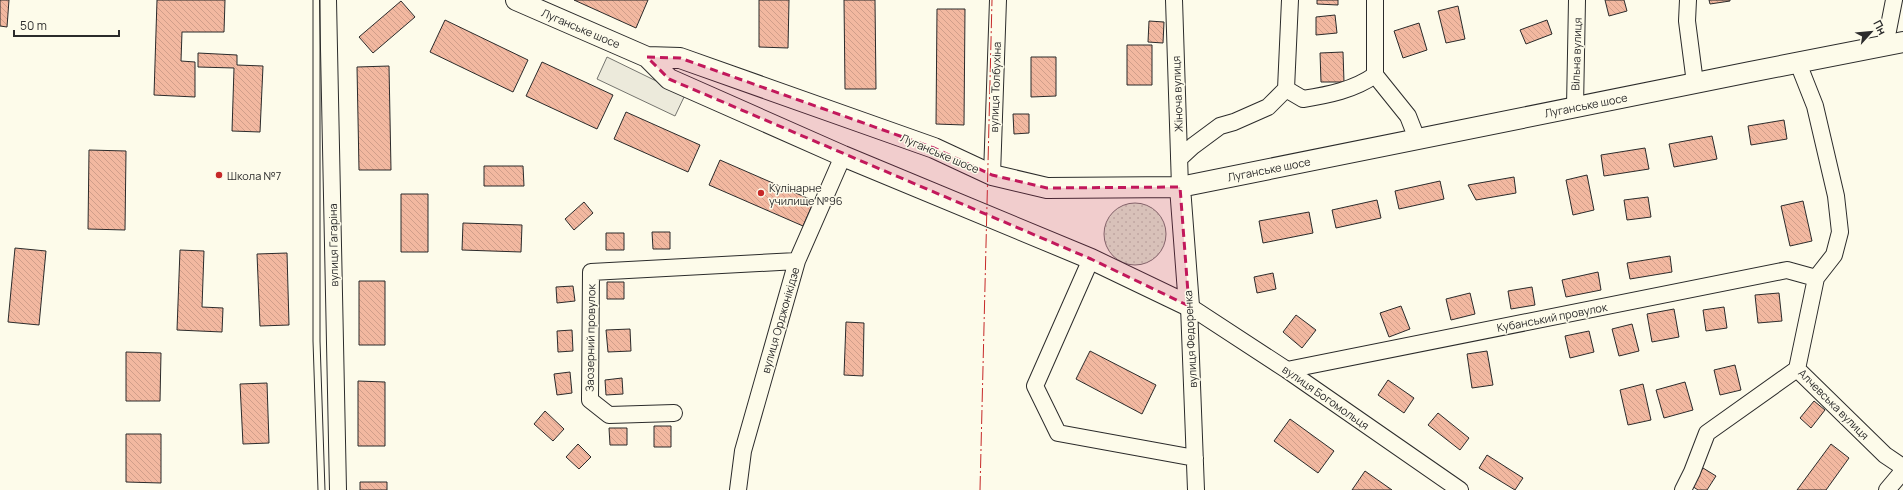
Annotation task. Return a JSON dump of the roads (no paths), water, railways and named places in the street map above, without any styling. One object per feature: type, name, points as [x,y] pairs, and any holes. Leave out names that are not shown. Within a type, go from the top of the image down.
[{"type":"main road","name":"Луганське шосе","points":[[516,0],[647,57],[680,58],[934,148],[992,175],[1047,188],[1180,187],[1894,44]]},
{"type":"main road","name":"Луганське шосе","points":[[647,57],[669,80],[843,156],[1091,259],[1189,306]]},
{"type":"main road","name":"вулиця Федоренка","points":[[1180,187],[1189,306]]},
{"type":"street","name":"вулиця Гагаріна","points":[[328,0],[338,490]]},
{"type":"street","name":"вулиця Толбухіна","points":[[992,175],[998,0]]},
{"type":"street","name":"Жіноча вулиця","points":[[1174,0],[1180,187]]},
{"type":"street","points":[[1179,159],[1193,146],[1220,126],[1234,122],[1268,107],[1286,89],[1290,0]]},
{"type":"street","points":[[1375,0],[1375,75],[1408,116],[1417,139]]},
{"type":"street","name":"Вільна вулиця","points":[[1575,107],[1577,0]]},
{"type":"street","points":[[1688,0],[1687,21],[1695,83]]},
{"type":"street","points":[[1894,0],[1894,44]]},
{"type":"street","points":[[1798,63],[1815,106],[1836,196],[1840,232],[1834,255],[1816,278]]},
{"type":"street","points":[[1286,89],[1303,99],[1324,96],[1363,84],[1375,75]]},
{"type":"street","name":"вулиця Орджонікідзе","points":[[738,490],[743,451],[797,262],[843,156]]},
{"type":"street","points":[[1091,259],[1036,386],[1058,433],[1195,458]]},
{"type":"street","name":"Заозерний провулок","points":[[674,413],[609,415],[590,400],[591,272],[797,262]]},
{"type":"street","name":"Кубанський провулок","points":[[1287,370],[1787,270],[1816,278]]},
{"type":"street","name":"Алчевська вулиця","points":[[1816,278],[1797,369],[1886,456],[1903,467]]},
{"type":"street","name":"вулиця Богомольця","points":[[1189,306],[1287,370],[1460,490]]},
{"type":"street","name":"вулиця Федоренка","points":[[1189,306],[1196,490]]},
{"type":"street","points":[[1683,490],[1692,472],[1707,433],[1797,369]]},
{"type":"street","points":[[1887,490],[1903,470]]},
{"type":"tram line","points":[[313,0],[313,341],[318,490]]},
{"type":"tram line","points":[[320,0],[320,341],[325,490]]},
{"type":"place","name":"Школа №7","points":[[219,175]]},
{"type":"place","name":"Кулінарне училище №96","points":[[761,193]]}]
